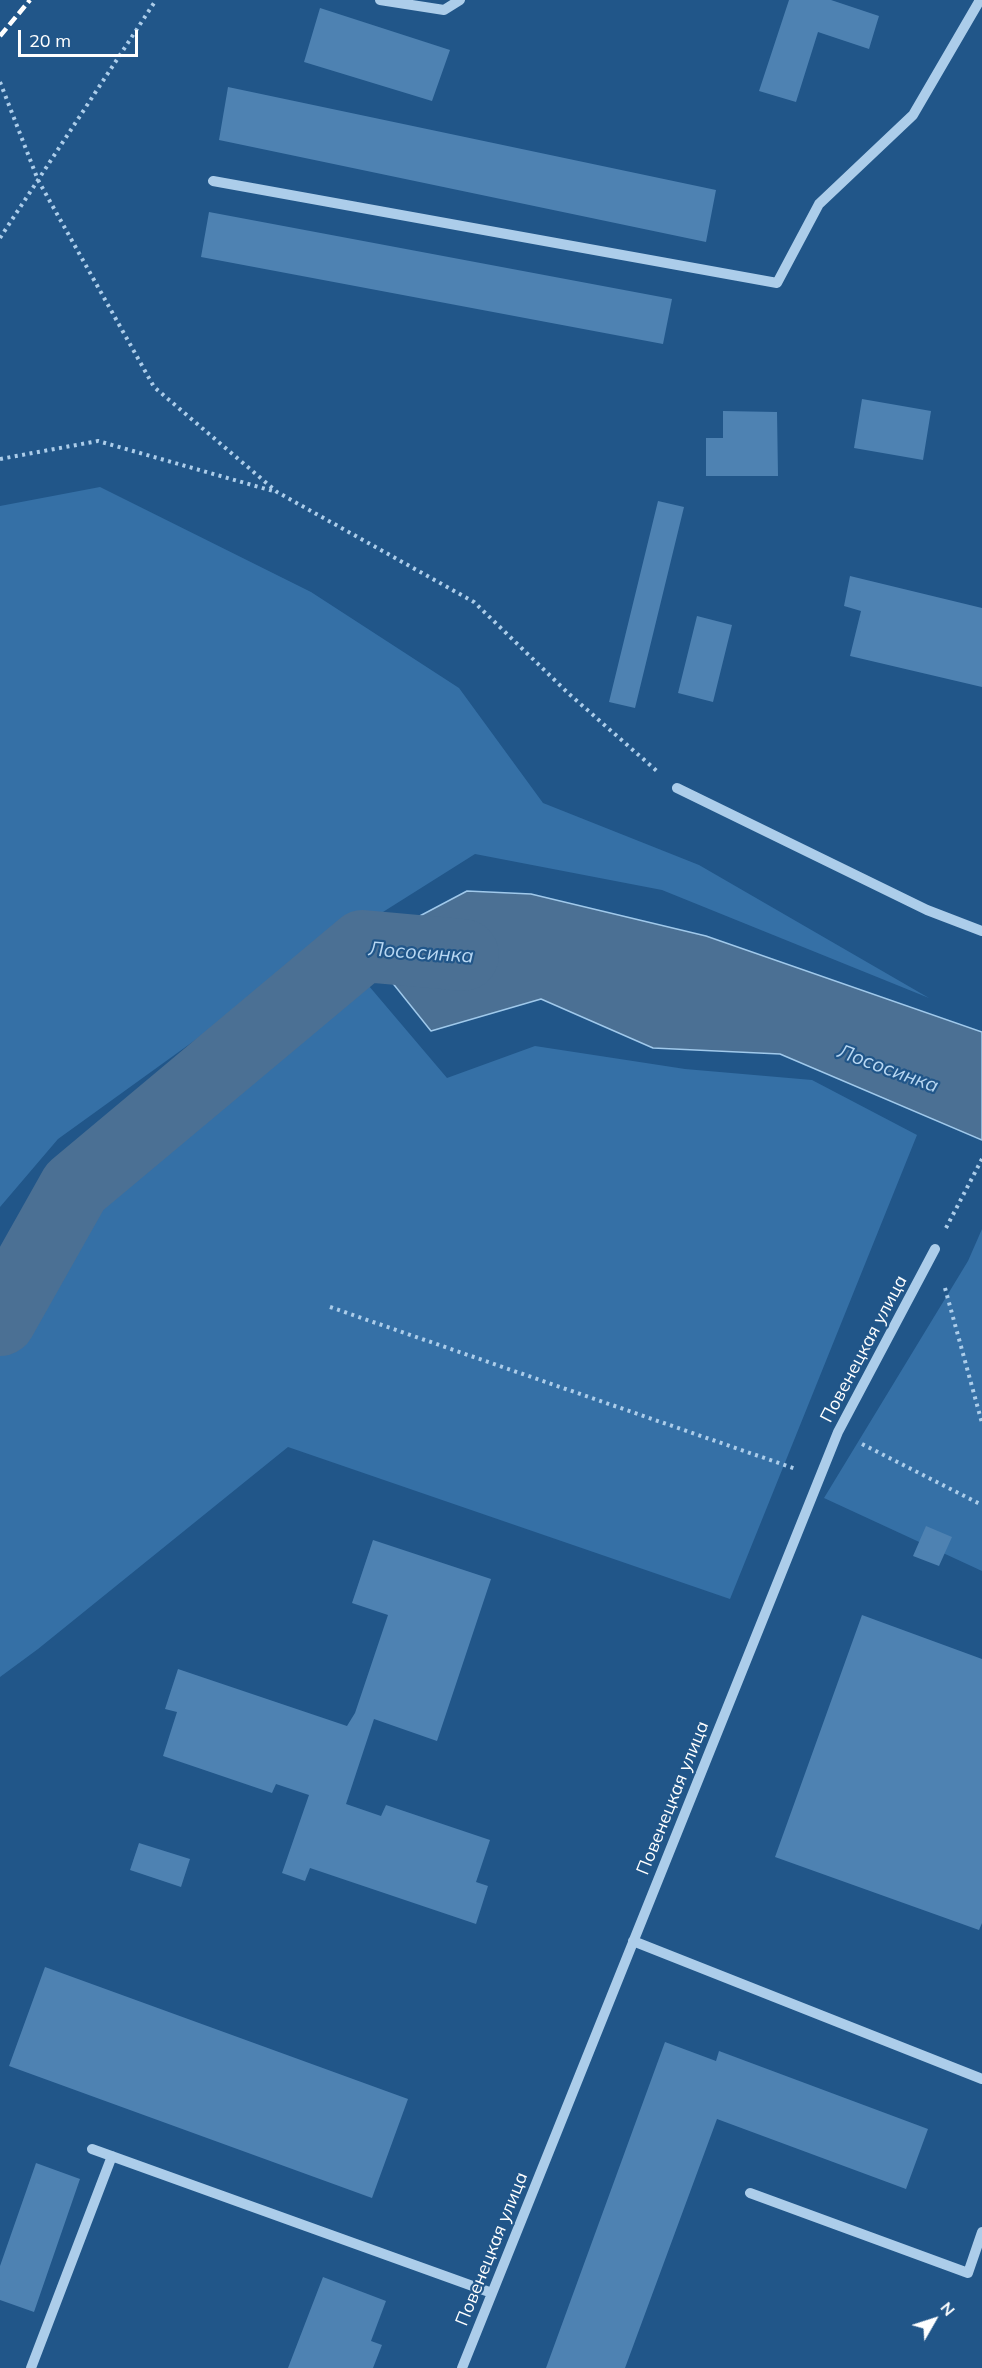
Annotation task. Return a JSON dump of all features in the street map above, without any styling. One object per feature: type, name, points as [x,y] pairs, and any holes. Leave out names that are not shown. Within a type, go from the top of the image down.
[{"type":"street","points":[[380,0],[444,10],[460,0]]},
{"type":"street","points":[[213,181],[777,283],[819,204],[913,115],[980,0]]},
{"type":"street","points":[[677,788],[927,910],[982,931]]},
{"type":"street","name":"Повенецкая улица","points":[[462,2368],[838,1432],[935,1249]]},
{"type":"street","points":[[633,1941],[982,2079]]},
{"type":"street","points":[[92,2149],[492,2293]]},
{"type":"street","points":[[30,2368],[112,2156]]},
{"type":"street","points":[[750,2193],[968,2273],[982,2232]]},
{"type":"path","points":[[0,238],[156,0]]},
{"type":"path","points":[[0,82],[38,180],[154,387],[277,492],[474,602],[568,693],[677,788]]},
{"type":"path","points":[[0,459],[98,441],[277,492]]},
{"type":"path","points":[[982,1159],[935,1249],[982,1423]]},
{"type":"path","points":[[330,1307],[819,1477]]},
{"type":"path","points":[[838,1432],[982,1505]]},
{"type":"shaded area","points":[[100,487],[311,592],[459,688],[543,803],[699,865],[929,998],[662,890],[475,854],[302,963],[58,1139],[0,1207],[0,506]]},
{"type":"shaded area","points":[[363,979],[447,1078],[535,1046],[685,1069],[812,1080],[917,1135],[730,1599],[288,1447],[38,1649],[0,1677],[0,1331],[99,1210]]},
{"type":"shaded area","points":[[982,1229],[982,1571],[824,1498],[968,1261]]},
{"type":"water","points":[[467,891],[531,894],[706,936],[982,1032],[982,1140],[780,1054],[653,1048],[541,999],[431,1031],[363,946]]},
{"type":"building","points":[[789,0],[831,0],[879,16],[869,49],[818,32],[796,102],[759,91]]},
{"type":"building","points":[[320,8],[450,50],[432,101],[304,62]]},
{"type":"building","points":[[228,87],[716,190],[706,242],[219,140]]},
{"type":"building","points":[[209,212],[672,299],[663,344],[201,257]]},
{"type":"building","points":[[862,399],[931,411],[923,460],[854,448]]},
{"type":"building","points":[[723,411],[777,412],[778,476],[706,476],[706,438],[723,438]]},
{"type":"building","points":[[658,501],[684,507],[635,708],[609,702]]},
{"type":"building","points":[[850,576],[982,608],[982,687],[850,656],[861,611],[844,606]]},
{"type":"building","points":[[697,616],[732,625],[713,702],[678,693]]},
{"type":"building","points":[[926,1526],[952,1537],[939,1566],[913,1556]]},
{"type":"building","points":[[373,1540],[491,1579],[437,1741],[374,1719],[346,1804],[381,1816],[386,1805],[490,1840],[476,1882],[488,1886],[476,1924],[310,1868],[305,1881],[282,1873],[309,1795],[276,1784],[272,1793],[163,1756],[177,1712],[165,1709],[178,1669],[347,1726],[355,1713],[388,1615],[352,1603]]},
{"type":"building","points":[[862,1615],[982,1659],[982,1923],[979,1930],[775,1857]]},
{"type":"building","points":[[139,1843],[190,1859],[181,1887],[130,1870]]},
{"type":"building","points":[[45,1967],[408,2099],[372,2198],[9,2066]]},
{"type":"building","points":[[665,2042],[716,2061],[719,2051],[928,2129],[906,2189],[717,2119],[625,2368],[546,2368]]},
{"type":"building","points":[[36,2163],[80,2179],[34,2312],[0,2300],[0,2266]]},
{"type":"building","points":[[323,2277],[386,2301],[371,2341],[382,2345],[373,2368],[288,2368]]},
{"type":"waterway","name":"Лососинка","points":[[0,1320],[75,1187],[363,946],[463,955]]},
{"type":"railway","points":[[0,36],[30,0]]}]
